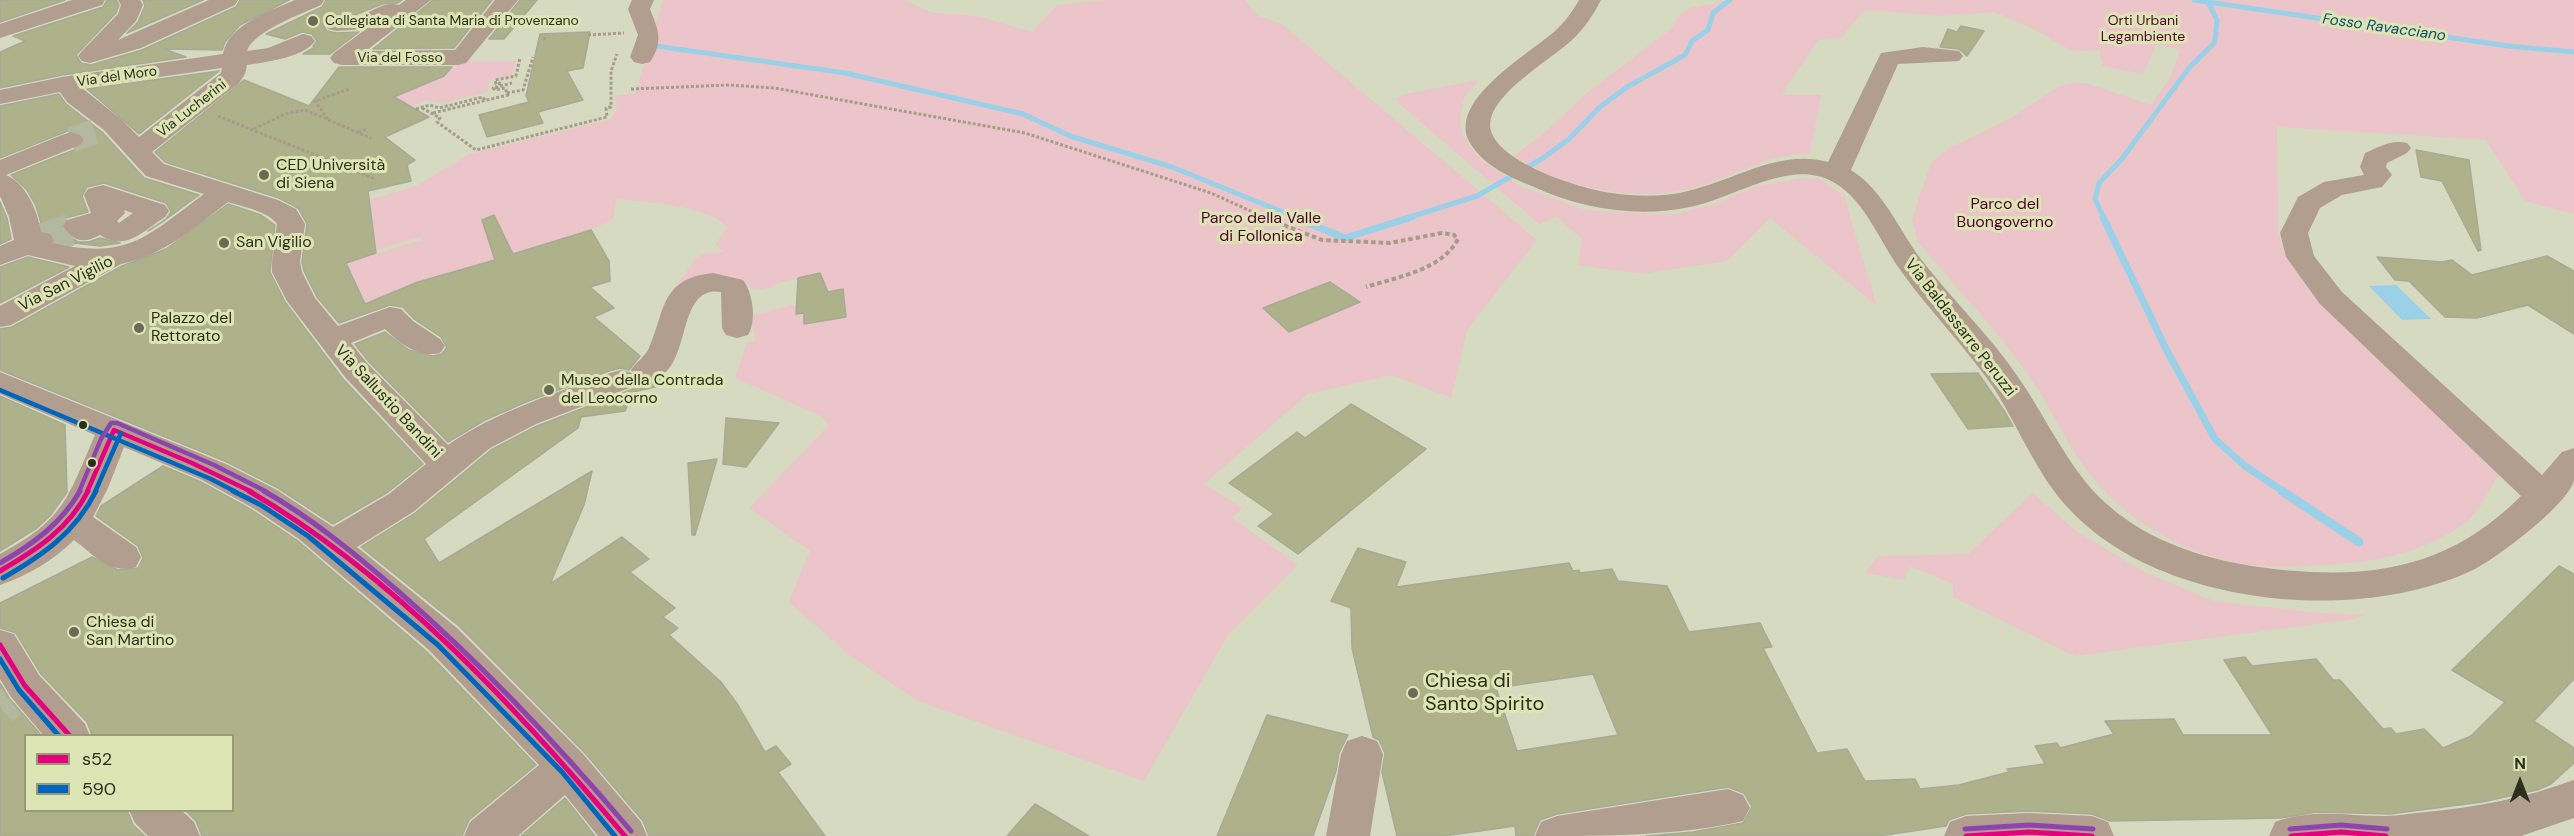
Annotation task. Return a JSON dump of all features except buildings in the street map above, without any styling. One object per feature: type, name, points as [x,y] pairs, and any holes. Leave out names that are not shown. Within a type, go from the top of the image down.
[{"type":"street","points":[[0,31],[94,0]]},
{"type":"street","points":[[69,83],[128,16],[132,5],[129,0]]},
{"type":"street","points":[[92,55],[133,43],[227,0]]},
{"type":"street","name":"Via Lucherini","points":[[137,151],[230,78],[236,68],[234,60],[238,43],[246,35],[313,0]]},
{"type":"street","name":"Via del Fosso","points":[[413,5],[366,25],[342,58],[461,55],[507,0]]},
{"type":"street","points":[[642,57],[649,35],[639,9],[643,0]]},
{"type":"street","name":"Via Baldassarre Peruzzi","points":[[1590,0],[1583,17],[1570,31],[1496,91],[1480,109],[1476,119],[1477,134],[1483,143],[1500,159],[1539,180],[1597,199],[1652,204],[1703,196],[1784,167],[1814,166],[1836,173],[1859,190],[1918,275],[2006,382],[2067,482],[2084,503],[2116,529],[2159,553],[2210,572],[2261,583],[2329,587],[2390,582],[2436,571],[2469,557],[2507,532],[2544,497],[2574,460]]},
{"type":"street","name":"Via del Moro","points":[[0,97],[69,83],[281,52],[303,41]]},
{"type":"street","points":[[1836,173],[1889,58],[1923,54],[1951,56]]},
{"type":"street","name":"Via Sallustio Bandini","points":[[69,83],[76,97],[159,172],[274,208],[289,219],[286,262],[289,278],[306,307],[439,470]]},
{"type":"street","points":[[0,169],[71,140]]},
{"type":"street","points":[[2398,148],[2374,159],[2373,167],[2379,176],[2373,181],[2334,188],[2308,204],[2294,233],[2300,257],[2331,298],[2544,497]]},
{"type":"street","points":[[0,182],[8,188],[20,208],[34,242],[34,248],[58,255],[111,258]]},
{"type":"street","name":"Via San Vigilio","points":[[0,318],[111,258],[145,249],[171,217],[223,193]]},
{"type":"street","points":[[78,227],[120,216],[171,217]]},
{"type":"street","points":[[0,256],[34,242]]},
{"type":"street","points":[[331,545],[401,503],[439,470],[489,435],[518,419],[655,365],[663,353],[679,300],[694,286],[718,282],[733,286],[736,291],[737,328]]},
{"type":"street","name":"Via Sallustio Bandini","points":[[331,340],[390,316],[402,328],[429,346]]},
{"type":"street","points":[[0,382],[241,486],[292,516],[331,545],[442,639],[568,767],[625,836]]},
{"type":"street","points":[[0,571],[32,553],[72,520],[82,503],[114,430]]},
{"type":"street","points":[[72,520],[123,557]]},
{"type":"street","points":[[8,668],[69,734]]},
{"type":"street","points":[[1348,836],[1362,754]]},
{"type":"street","points":[[486,836],[568,767]]},
{"type":"street","points":[[2291,836],[2342,832],[2385,836],[2510,820],[2535,815],[2574,799]]},
{"type":"street","points":[[1557,836],[1728,808]]},
{"type":"street","points":[[152,812],[178,836]]},
{"type":"street","points":[[1966,836],[2070,833],[2092,836]]},
{"type":"path","points":[[588,35],[624,32],[621,43]]},
{"type":"path","points":[[543,39],[549,38]]},
{"type":"path","points":[[422,108],[440,118],[437,122],[476,150],[607,117],[606,108],[611,107],[612,66],[617,54]]},
{"type":"path","points":[[433,113],[523,90],[533,57]]},
{"type":"path","points":[[507,93],[505,88],[495,90],[493,88],[512,83],[511,81],[496,84],[495,80],[516,76],[520,58]]},
{"type":"path","points":[[631,88],[729,85],[774,88],[948,118],[1024,133],[1116,161],[1211,193],[1274,222],[1322,240],[1390,243],[1442,233],[1454,235],[1458,239],[1457,246],[1432,264],[1366,287]]},
{"type":"path","points":[[329,120],[315,102],[350,89]]},
{"type":"path","points":[[416,109],[430,105],[439,108],[483,97],[485,100]]},
{"type":"path","points":[[195,107],[375,179]]},
{"type":"path","points":[[253,130],[294,111],[309,111],[371,138]]},
{"type":"path","points":[[358,132],[367,129]]},
{"type":"green space","name":"Parco della Valle di Follonica","points":[[663,0],[904,0],[933,13],[977,16],[1032,32],[1057,5],[1105,0],[1245,0],[1258,16],[1282,24],[1537,240],[1467,330],[1451,398],[1392,375],[1308,394],[1204,484],[1243,508],[1232,518],[1298,565],[1228,635],[1144,781],[918,701],[849,655],[789,602],[810,551],[749,508],[829,425],[821,416],[735,378],[747,343],[756,340],[750,316],[797,304],[804,313],[804,324],[846,317],[828,292],[820,273],[775,284],[776,287],[753,290],[747,283],[737,279],[671,293],[697,257],[707,253],[723,252],[716,244],[727,227],[706,214],[691,209],[616,199],[613,219],[591,230],[513,254],[511,250],[495,260],[419,284],[366,304],[347,263],[422,240],[420,237],[376,250],[369,200],[416,186],[470,154],[612,119],[613,113],[617,111],[615,96],[636,93]]},
{"type":"green space","points":[[1725,0],[2574,0],[2574,214],[2525,201],[2486,140],[2277,127],[2278,232],[2284,252],[2312,294],[2501,471],[2479,508],[2463,525],[2430,543],[2392,556],[2355,563],[2286,567],[2252,565],[2201,553],[2176,543],[2131,515],[2093,478],[2020,364],[1918,242],[1912,219],[1931,163],[1949,148],[2009,119],[2058,87],[2074,82],[2089,84],[2151,105],[2170,78],[2180,50],[2157,44],[2143,74],[2103,66],[2099,50],[2072,51],[2037,31],[1995,12],[1942,16],[1864,10],[1841,38],[1818,40],[1781,95],[1821,95],[1810,154],[1767,161],[1700,186],[1664,193],[1644,194],[1604,191],[1567,182],[1540,171],[1513,156],[1541,136],[1587,93],[1672,28],[1676,19],[1687,9]]},
{"type":"green space","points":[[463,61],[516,61],[512,75],[489,80],[488,92],[443,103],[425,100],[411,107],[394,98],[445,75]]},
{"type":"green space","points":[[1479,80],[1464,97],[1460,119],[1462,135],[1481,160],[1522,187],[1585,210],[1672,215],[1712,205],[1757,186],[1802,178],[1820,179],[1844,196],[1877,306],[1770,218],[1727,261],[1641,274],[1578,265],[1582,239],[1557,217],[1539,224],[1394,99],[1406,94]]},
{"type":"green space","points":[[2033,493],[2076,531],[2146,573],[2214,601],[2310,612],[2364,615],[2355,619],[2075,656],[1953,597],[1953,584],[1910,566],[1904,580],[1865,573],[1878,556],[1968,554]]},
{"type":"water","points":[[2396,285],[2431,319],[2402,320],[2369,286]]},
{"type":"waterway","points":[[1407,218],[1477,196],[1543,158],[1569,139],[1600,107],[1627,87],[1685,55],[1692,41],[1708,30],[1713,13],[1730,0]]},
{"type":"waterway","name":"Fosso Ravacciano","points":[[2194,0],[2208,2]]},
{"type":"waterway","points":[[2104,218],[2095,199],[2099,183],[2121,160],[2189,68],[2215,42],[2217,20],[2208,2]]},
{"type":"waterway","name":"Fosso Ravacciano","points":[[2208,2],[2508,46],[2574,52]]},
{"type":"waterway","points":[[656,46],[845,73],[1023,114],[1070,136],[1172,167],[1297,218]]},
{"type":"waterway","points":[[1293,217],[1345,238],[1412,217]]},
{"type":"waterway","points":[[2103,217],[2166,349],[2215,439],[2245,466],[2284,492]]},
{"type":"waterway","points":[[2282,491],[2359,542]]},
{"type":"tunnel","points":[[71,140],[105,128]]},
{"type":"tunnel","points":[[40,240],[78,227]]},
{"type":"tunnel","points":[[0,706],[9,699]]},
{"type":"transit line","name":"590","points":[[0,390],[211,479],[261,505],[308,536],[438,645],[562,772],[615,836]]},
{"type":"transit line","points":[[0,563],[43,536],[65,514],[83,486],[101,439],[111,423],[117,423],[176,447],[233,474],[285,503],[383,578],[449,637],[512,699],[631,831]]},
{"type":"transit line","name":"s52","points":[[114,430],[249,490],[284,511],[348,559],[456,653],[543,742],[625,836]]},
{"type":"transit line","name":"s52","points":[[0,571],[46,542],[74,514],[84,498],[114,430]]},
{"type":"transit line","name":"590","points":[[3,578],[51,548],[80,519],[100,483],[121,433]]},
{"type":"transit line","name":"s52","points":[[0,645],[25,686],[68,734]]},
{"type":"transit line","name":"590","points":[[0,659],[19,690],[57,734]]},
{"type":"transit line","points":[[1965,829],[2029,825],[2093,829]]},
{"type":"transit line","points":[[2290,829],[2341,825],[2387,829]]},
{"type":"transit line","name":"s52","points":[[1966,836],[2029,832],[2092,836]]},
{"type":"transit line","name":"s52","points":[[2291,836],[2341,832],[2386,836]]},
{"type":"place","name":"Collegiata di Santa Maria di Provenzano","points":[[313,21]]},
{"type":"place","name":"CED Università di Siena","points":[[264,175]]},
{"type":"place","name":"San Vigilio","points":[[224,243]]},
{"type":"place","name":"Palazzo del Rettorato","points":[[139,328]]},
{"type":"place","name":"Museo della Contrada del Leocorno","points":[[549,390]]},
{"type":"place","name":"Chiesa di San Martino","points":[[74,632]]},
{"type":"place","name":"Chiesa di Santo Spirito","points":[[1413,693]]},
{"type":"park label","name":"Orti Urbani Legambiente","points":[[2143,30]]},
{"type":"park label","name":"Parco del Buongoverno","points":[[2005,214]]}]
